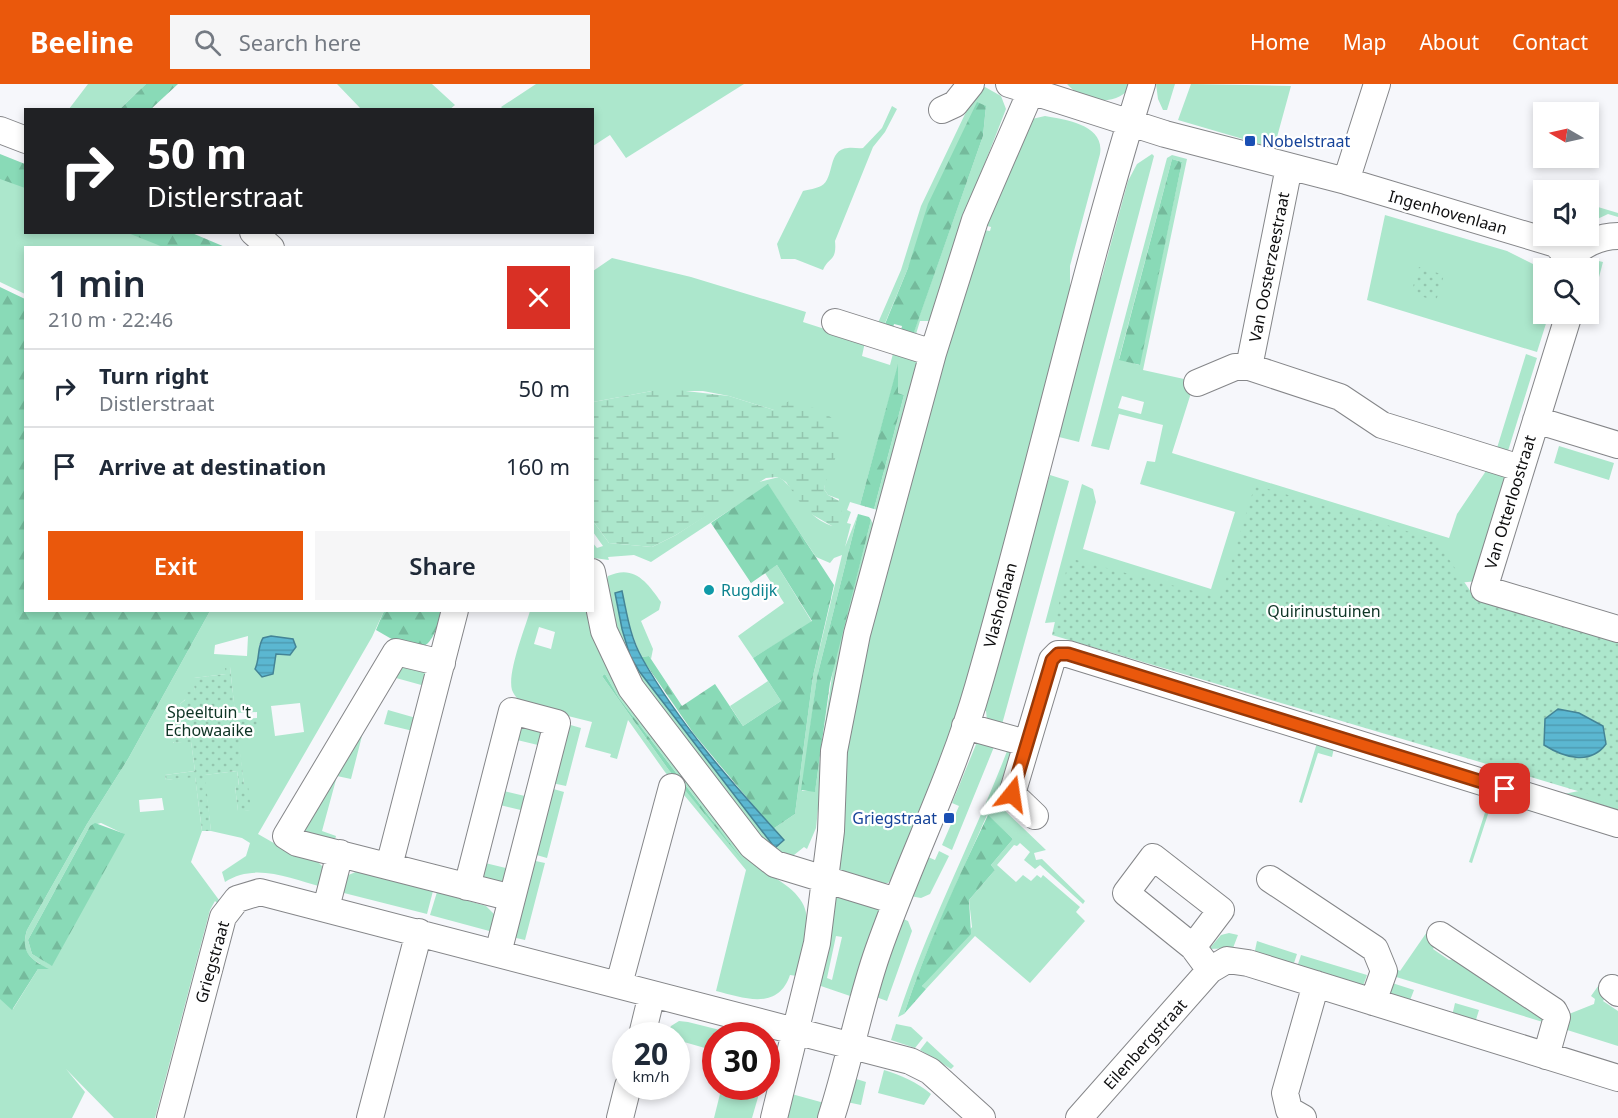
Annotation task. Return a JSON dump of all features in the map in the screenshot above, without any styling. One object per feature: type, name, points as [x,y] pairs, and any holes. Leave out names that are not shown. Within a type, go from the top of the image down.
[{"type":"street","points":[[942,110],[955,104],[971,84]]},
{"type":"street","name":"Vlashoflaan","points":[[831,1118],[861,1003],[896,901],[939,801],[978,689],[1142,84]]},
{"type":"street","points":[[1346,181],[1377,84]]},
{"type":"street","points":[[774,1118],[817,943],[831,831],[834,751],[857,634],[933,353],[975,220],[1024,87]]},
{"type":"street","name":"Ingenhovenlaan","points":[[1024,87],[1130,123],[1346,181],[1556,244],[1567,258]]},
{"type":"street","points":[[0,130],[24,139]]},
{"type":"street","name":"Van Oosterzeestraat","points":[[1249,367],[1289,167]]},
{"type":"street","points":[[255,234],[269,246]]},
{"type":"street","points":[[1573,258],[1583,245],[1604,236],[1618,236]]},
{"type":"street","points":[[835,322],[933,353]]},
{"type":"street","points":[[1566,324],[1536,420],[1618,445]]},
{"type":"street","points":[[1197,383],[1235,368],[1249,367],[1340,397],[1382,425],[1520,468]]},
{"type":"street","name":"Van Otterloostraat","points":[[1536,420],[1484,589],[1618,629]]},
{"type":"street","points":[[594,582],[604,631],[632,688],[752,846],[775,864],[896,901]]},
{"type":"street","points":[[389,866],[455,612]]},
{"type":"street","points":[[442,663],[396,652],[286,837],[297,843],[512,898]]},
{"type":"street","points":[[1035,816],[1012,794],[1052,660],[1058,654],[1068,654],[1618,824]]},
{"type":"street","points":[[467,887],[512,711],[556,723],[498,953]]},
{"type":"street","points":[[965,726],[1026,743]]},
{"type":"street","points":[[619,984],[672,787]]},
{"type":"street","points":[[326,908],[340,854]]},
{"type":"street","points":[[1270,879],[1374,949],[1384,971],[1372,1002]]},
{"type":"street","name":"Griegstraat","points":[[170,1118],[223,917],[237,899],[260,892],[910,1061],[930,1071],[982,1118]]},
{"type":"street","points":[[370,1118],[419,932]]},
{"type":"street","points":[[1440,935],[1554,1011],[1557,1017],[1546,1056]]},
{"type":"street","points":[[1193,947],[1210,970],[1227,960],[1248,963],[1618,1078]]},
{"type":"street","name":"Eilenbergstraat","points":[[1079,1118],[1210,970]]},
{"type":"street","points":[[1303,1118],[1288,1110],[1285,1093],[1316,984]]},
{"type":"street","points":[[645,1022],[652,994]]},
{"type":"street","points":[[620,1118],[624,1100]]},
{"type":"green space","points":[[88,84],[146,84],[121,108],[70,108]]},
{"type":"green space","points":[[146,84],[178,84],[152,108],[121,108]]},
{"type":"green space","points":[[337,84],[432,84],[455,105],[451,108],[360,108]]},
{"type":"green space","points":[[536,84],[744,84],[626,158],[610,135],[594,145],[594,108],[501,107]]},
{"type":"green space","points":[[1067,84],[1132,84],[1119,97],[1101,100],[1082,95]]},
{"type":"green space","points":[[1156,84],[1175,84],[1167,110],[1163,110],[1158,99]]},
{"type":"green space","points":[[1191,84],[1291,86],[1274,148],[1178,120]]},
{"type":"green space","points":[[985,87],[1001,96],[1006,109],[967,209],[930,321],[920,321],[913,344],[912,337],[983,136],[986,106],[908,268],[883,328],[874,332],[901,270],[921,206],[977,89]]},
{"type":"green space","points":[[977,102],[986,106],[983,136],[912,338],[900,334],[902,326],[894,324],[892,332],[883,329],[908,268],[928,204]]},
{"type":"green space","points":[[892,106],[897,109],[885,132],[873,147],[835,241],[835,252],[832,258],[823,270],[795,259],[781,259],[777,244],[803,191],[819,187],[825,182],[837,153],[841,150],[863,148],[882,128]]},
{"type":"green space","points":[[1045,116],[1073,122],[1091,130],[1097,136],[1100,144],[1100,154],[1070,266],[1070,315],[969,693],[934,790],[896,875],[888,883],[844,874],[836,865],[840,782],[846,739],[864,654],[916,455],[970,267],[983,230],[990,231],[991,227],[984,225],[1022,130],[1032,119]]},
{"type":"green space","points":[[0,154],[24,164],[24,188],[0,179]]},
{"type":"green space","points":[[1152,154],[1154,156],[1079,442],[1055,436],[1079,325],[1102,276],[1128,181],[1137,164]]},
{"type":"green space","points":[[1172,155],[1187,159],[1143,370],[1184,379],[1191,393],[1172,453],[1449,538],[1457,514],[1488,468],[1508,476],[1478,581],[1045,623],[1082,484],[1093,489],[1096,502],[1083,549],[1211,589],[1235,512],[1140,484],[1147,461],[1155,462],[1163,425],[1119,414],[1109,450],[1091,446],[1167,158]],"holes":[[[1172,159],[1182,162],[1139,365],[1119,359]],[[1122,396],[1144,402],[1141,414],[1118,408]]]},
{"type":"green space","points":[[1172,159],[1182,162],[1140,365],[1119,360]]},
{"type":"green space","points":[[0,170],[24,179],[24,234],[154,234],[189,246],[24,246],[24,294],[0,282]]},
{"type":"green space","points":[[1599,207],[1618,213],[1618,217],[1608,214],[1599,218]]},
{"type":"green space","points":[[1385,215],[1507,251],[1533,264],[1533,324],[1546,324],[1537,352],[1367,300]]},
{"type":"green space","points":[[130,234],[194,234],[223,246],[160,246]]},
{"type":"green space","points":[[612,258],[691,277],[806,312],[803,322],[865,342],[862,356],[890,365],[894,350],[918,361],[878,510],[874,509],[904,395],[898,393],[898,366],[860,505],[850,502],[847,510],[851,512],[847,523],[851,524],[845,547],[858,514],[817,677],[802,791],[815,791],[834,663],[871,520],[874,526],[824,751],[816,828],[807,849],[804,847],[794,855],[775,855],[642,688],[619,648],[606,584],[608,576],[625,572],[633,574],[645,582],[661,602],[659,610],[641,621],[653,649],[651,659],[649,656],[641,657],[629,625],[622,592],[616,593],[622,629],[635,664],[775,848],[783,840],[773,829],[795,814],[813,676],[842,555],[834,558],[830,563],[816,557],[768,485],[651,562],[634,555],[608,557],[609,560],[594,558],[594,544],[597,548],[603,546],[594,533],[594,522],[609,543],[652,547],[676,535],[755,483],[779,477],[814,516],[832,526],[839,499],[828,495],[824,489],[834,421],[826,416],[774,410],[729,396],[703,391],[652,391],[594,402],[594,270]]},
{"type":"green space","points":[[1599,261],[1603,262],[1599,277]]},
{"type":"green space","points":[[1419,267],[1444,275],[1436,301],[1411,293]]},
{"type":"green space","points":[[0,287],[24,299],[24,612],[209,612],[128,759],[87,824],[27,930],[26,950],[32,959],[49,969],[38,969],[12,1010],[0,999]]},
{"type":"green space","points":[[1526,354],[1537,358],[1508,451],[1497,448]]},
{"type":"green space","points":[[898,364],[898,393],[904,395],[874,509],[860,505]]},
{"type":"green space","points":[[677,390],[729,396],[774,410],[789,401],[814,408],[831,417],[837,423],[841,439],[824,489],[828,495],[843,503],[839,523],[832,526],[806,511],[786,482],[778,477],[766,478],[676,535],[652,547],[609,543],[594,522],[594,402],[652,391]]},
{"type":"green space","points":[[1559,446],[1614,463],[1609,480],[1554,463]]},
{"type":"green space","points":[[1050,475],[1069,481],[1001,728],[987,720],[986,711],[978,709],[1038,485],[1046,487]]},
{"type":"green space","points":[[768,484],[834,585],[813,676],[795,814],[773,829],[694,734],[641,657],[649,656],[682,706],[715,684],[743,726],[781,701],[753,658],[812,621],[777,565],[751,583],[711,523]]},
{"type":"green space","name":"Quirinustuinen","points":[[1255,485],[1436,540],[1473,595],[1618,640],[1618,803],[1052,635],[1069,558],[1220,598]]},
{"type":"green space","points":[[858,514],[869,517],[871,520],[830,683],[815,792],[801,790],[817,677]]},
{"type":"green space","points":[[777,565],[812,622],[753,658],[738,636],[784,603],[765,573]]},
{"type":"green space","points":[[209,612],[384,612],[372,637],[258,834],[286,850],[316,860],[325,869],[322,887],[261,873],[248,873],[225,882],[222,872],[246,856],[250,843],[242,838],[211,831],[204,775],[237,771],[239,786],[235,786],[238,811],[250,810],[247,785],[244,785],[237,730],[257,718],[257,712],[235,713],[230,667],[226,674],[194,678],[195,691],[180,704],[184,735],[173,743],[191,741],[195,771],[165,775],[166,780],[195,776],[202,831],[191,862],[219,900],[217,903],[215,901],[210,910],[155,1118],[114,1118],[66,1069],[85,1092],[72,1118],[0,1118],[0,994],[13,1009],[38,969],[40,964],[26,950],[27,930],[87,824],[128,759]],"holes":[[[248,636],[247,656],[214,654],[215,645]],[[259,644],[290,655],[276,654],[256,669],[260,656]],[[300,703],[304,732],[275,736],[271,706]],[[162,798],[164,810],[140,812],[139,800]],[[101,823],[124,834],[51,965],[32,954],[28,940],[90,826]]]},
{"type":"green space","points":[[384,612],[442,612],[432,638],[426,645],[419,648],[401,644],[376,630]]},
{"type":"green space","points":[[530,612],[593,612],[763,871],[794,892],[802,903],[807,925],[797,976],[790,975],[785,986],[777,994],[769,998],[749,999],[716,991],[746,870],[665,772],[628,720],[617,759],[610,757],[611,754],[585,747],[592,722],[528,706],[521,701],[512,690],[511,682],[517,650]],"holes":[[[539,627],[555,632],[551,649],[534,644]],[[605,674],[619,698],[716,825],[668,769],[602,676]]]},
{"type":"green space","points":[[400,664],[428,672],[425,686],[396,678]]},
{"type":"green space","name":"Speeltuin 't Echowaaike","points":[[230,667],[236,720],[257,718],[258,727],[238,730],[244,785],[248,785],[251,810],[238,812],[235,786],[239,785],[237,771],[205,775],[211,831],[202,831],[195,777],[166,780],[165,775],[195,771],[191,742],[174,743],[173,737],[184,735],[180,704],[185,700],[186,692],[195,691],[193,678],[226,674],[225,668]]},
{"type":"green space","points":[[605,674],[619,698],[744,862],[668,769],[602,676]]},
{"type":"green space","points":[[768,681],[781,701],[743,726],[730,706]]},
{"type":"green space","points":[[388,710],[416,718],[413,731],[384,724]]},
{"type":"green space","points":[[517,724],[546,732],[542,746],[513,739]]},
{"type":"green space","points":[[567,724],[581,728],[566,786],[552,783]]},
{"type":"green space","points":[[364,728],[351,779],[337,776],[322,831],[336,836],[334,843],[301,835]]},
{"type":"green space","points":[[977,742],[996,742],[952,850],[942,845],[959,806],[952,803]]},
{"type":"green space","points":[[1317,743],[1334,748],[1332,757],[1318,753],[1302,803],[1299,802]]},
{"type":"green space","points":[[1009,746],[1012,749],[1015,763],[1001,807],[1046,850],[1034,853],[1036,860],[1042,859],[1085,901],[1083,904],[1040,865],[1035,869],[1024,860],[1030,852],[1020,843],[1017,846],[1014,845],[997,865],[1016,882],[1023,875],[1031,881],[1037,875],[1041,878],[1043,875],[1080,907],[1076,912],[1085,921],[1030,983],[975,936],[926,989],[922,986],[972,927],[969,900],[995,870],[991,865],[1013,839],[987,815],[933,938],[904,1014],[898,1017],[923,948]]},
{"type":"green space","points":[[1618,783],[1618,817],[1564,794]]},
{"type":"green space","points":[[550,788],[564,792],[547,858],[533,854]]},
{"type":"green space","points":[[500,790],[529,797],[525,811],[496,804]]},
{"type":"green space","points":[[1490,797],[1507,802],[1505,808],[1491,805],[1472,863],[1469,862]]},
{"type":"green space","points":[[988,815],[1013,839],[991,865],[995,870],[969,900],[971,934],[922,986],[926,989],[904,1014],[943,913]]},
{"type":"green space","points":[[95,823],[125,834],[52,966],[32,954],[28,940],[90,826]]},
{"type":"green space","points":[[939,851],[949,856],[930,894],[921,898],[910,896],[928,857],[935,860]]},
{"type":"green space","points":[[531,860],[545,863],[525,940],[512,937]]},
{"type":"green space","points":[[481,862],[510,869],[506,883],[478,876]]},
{"type":"green space","points":[[358,871],[433,891],[427,914],[340,892],[346,876]]},
{"type":"green space","points":[[437,892],[486,906],[496,916],[493,932],[430,915]]},
{"type":"green space","points":[[840,896],[879,908],[881,911],[856,998],[815,984],[833,898]],"holes":[[[836,936],[842,937],[832,980],[827,978]]]},
{"type":"green space","points":[[901,918],[908,921],[912,931],[887,1001],[876,997]]},
{"type":"green space","points":[[1429,929],[1440,936],[1433,949],[1449,960],[1459,958],[1540,1010],[1546,1023],[1393,976],[1395,968],[1400,971]]},
{"type":"green space","points":[[1229,933],[1238,935],[1233,948],[1209,949],[1221,935]]},
{"type":"green space","points":[[1257,941],[1297,954],[1292,969],[1254,955]]},
{"type":"green space","points":[[1301,955],[1367,975],[1362,989],[1296,970]]},
{"type":"green space","points":[[1606,975],[1616,981],[1603,1001],[1618,1011],[1618,1046],[1564,1029],[1569,1014],[1594,1004],[1595,999],[1591,996]]},
{"type":"green space","points":[[1389,982],[1414,990],[1409,1003],[1389,995]]},
{"type":"green space","points":[[1455,1003],[1479,1010],[1475,1023],[1452,1016]]},
{"type":"green space","points":[[690,1022],[702,1026],[702,1047],[690,1044]]},
{"type":"green space","points":[[896,1024],[911,1027],[923,1038],[915,1048],[891,1040]]},
{"type":"green space","points":[[927,1041],[954,1066],[951,1069],[920,1050]]},
{"type":"green space","points":[[884,1070],[909,1079],[931,1094],[924,1105],[878,1093]]},
{"type":"green space","points":[[850,1077],[866,1082],[861,1105],[842,1101]]},
{"type":"green space","points":[[788,1093],[828,1104],[824,1118],[781,1118]]},
{"type":"green space","points":[[718,1100],[757,1100],[752,1118],[714,1118]]},
{"type":"water","points":[[622,591],[632,634],[642,658],[690,730],[726,775],[784,840],[775,848],[639,671],[630,656],[615,593]]},
{"type":"water","points":[[271,636],[293,639],[296,647],[290,655],[276,654],[273,674],[262,677],[255,669],[260,645],[263,638]]},
{"type":"water","points":[[1558,709],[1579,713],[1603,726],[1606,744],[1600,751],[1584,757],[1568,756],[1544,745],[1545,719]]},
{"type":"place","name":"Nobelstraat","points":[[1250,141]]},
{"type":"place","name":"Rugdijk","points":[[709,590]]},
{"type":"place","name":"Griegstraat","points":[[949,818]]},
{"type":"route","points":[[1012,794],[1052,660],[1058,654],[1068,654],[1505,789]]}]
